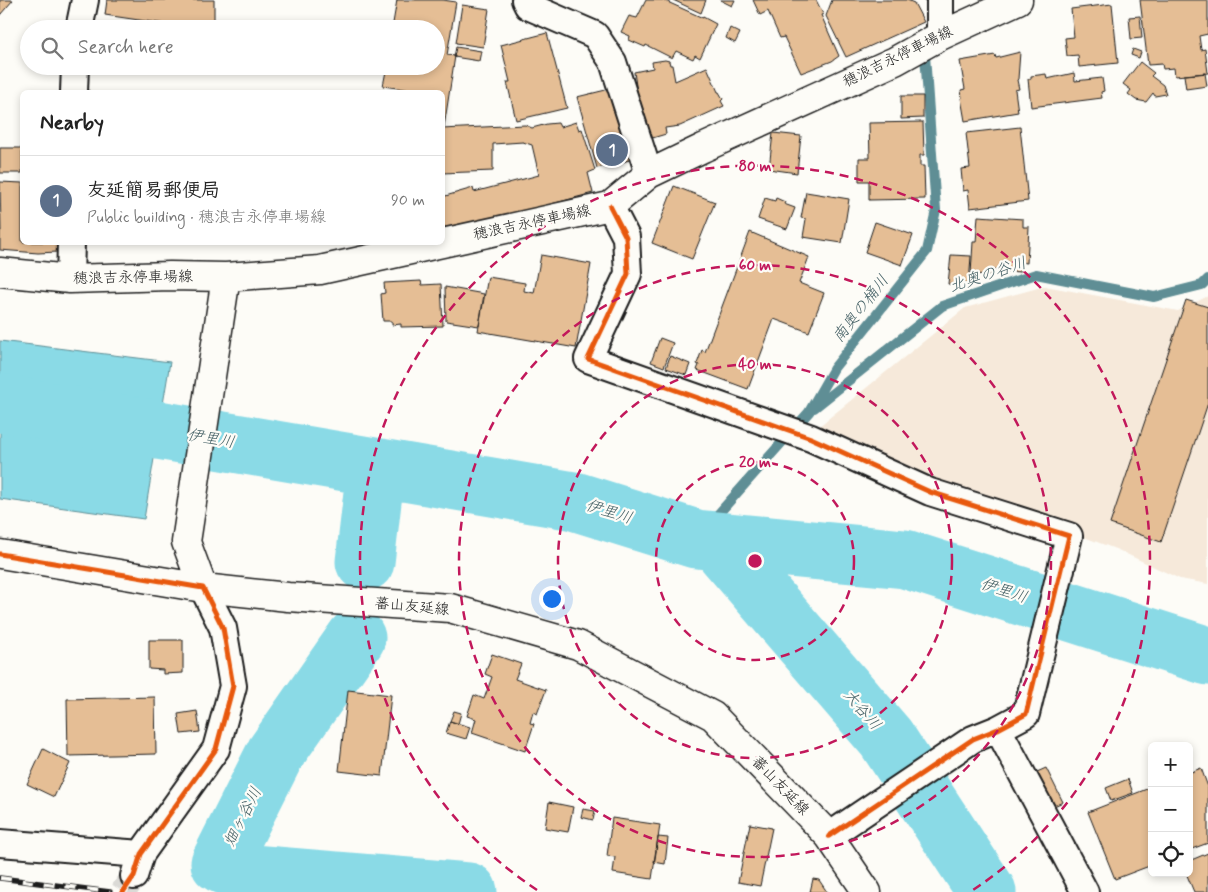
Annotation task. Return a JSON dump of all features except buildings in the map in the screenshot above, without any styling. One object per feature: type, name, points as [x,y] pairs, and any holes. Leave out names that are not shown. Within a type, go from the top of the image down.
[{"type":"main road","name":"穂浪吉永停車場線","points":[[445,242],[610,206],[649,174],[895,61],[940,36],[1018,0]]},
{"type":"main road","name":"穂浪吉永停車場線","points":[[0,272],[70,279],[170,276],[226,277],[320,270],[433,245]]},
{"type":"main road","points":[[203,588],[186,542],[226,277]]},
{"type":"main road","name":"蕃山友延線","points":[[0,554],[203,588],[288,597],[450,608],[578,645],[713,716],[830,836],[867,892]]},
{"type":"street","points":[[81,20],[85,0]]},
{"type":"street","points":[[525,0],[528,6],[595,34],[612,62],[649,174]]},
{"type":"street","points":[[940,0],[940,36]]},
{"type":"street","points":[[74,90],[75,75]]},
{"type":"street","points":[[610,206],[626,237],[628,274],[588,359],[811,438],[930,492],[1069,536],[1026,714],[998,729],[973,739],[830,836]]},
{"type":"street","points":[[70,279],[71,245]]},
{"type":"street","points":[[0,843],[137,865],[216,749],[233,686],[223,628],[203,588]]},
{"type":"street","points":[[998,729],[1085,892]]},
{"type":"shaded area","points":[[1045,286],[1178,311],[1208,296],[1208,584],[1180,579],[1118,550],[943,483],[818,427],[965,308]]},
{"type":"water","points":[[0,341],[170,362],[144,519],[0,499]]},
{"type":"waterway","name":"南奥の桶川","points":[[696,539],[809,412],[834,368],[927,251],[936,210],[925,55]]},
{"type":"waterway","name":"北奥の谷川","points":[[814,408],[942,306],[1036,274],[1154,297],[1202,285],[1208,279]]},
{"type":"waterway","name":"伊里川","points":[[0,403],[574,501],[696,539],[905,559],[1208,656]]},
{"type":"waterway","name":"畑ヶ谷川","points":[[365,562],[376,467]]},
{"type":"waterway","name":"大谷川","points":[[718,543],[886,738],[987,892]]},
{"type":"waterway","name":"畑ヶ谷川","points":[[356,638],[275,754],[220,863],[241,873],[468,892]]},
{"type":"tunnel","points":[[123,892],[134,876]]},
{"type":"railway","points":[[0,878],[110,892]]},
{"type":"cycle path","points":[[610,206],[626,237],[628,274],[588,359],[811,438],[930,492],[1069,536],[1026,714],[998,729],[973,739],[829,836]]},
{"type":"cycle path","points":[[0,554],[203,588],[223,628],[233,686],[216,749],[141,854],[134,876],[123,892]]},
{"type":"place","name":"友延簡易郵便局","points":[[612,150]]}]
